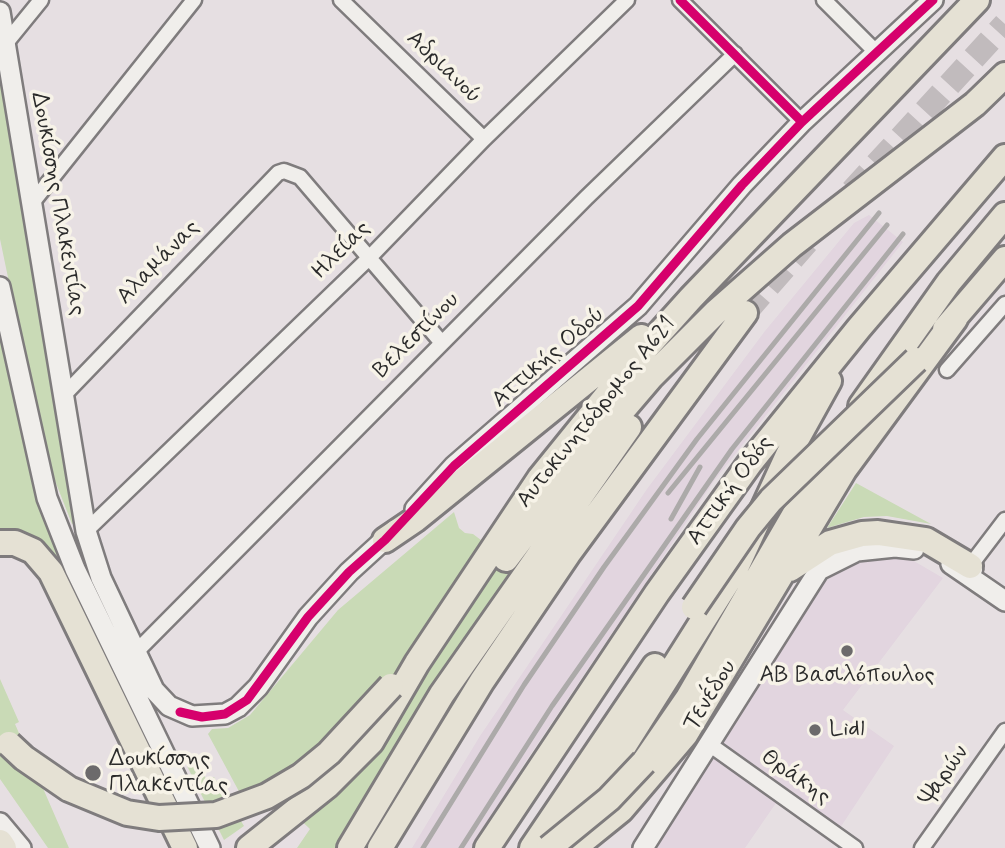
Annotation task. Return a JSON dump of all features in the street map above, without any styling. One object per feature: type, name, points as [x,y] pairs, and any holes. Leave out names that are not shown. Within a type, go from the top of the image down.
[{"type":"highway","name":"Αυτοκινητόδρομος Α621","points":[[400,692],[540,478],[691,298],[977,0]]},
{"type":"highway","points":[[249,848],[342,772],[380,731],[400,692],[555,492],[651,377],[716,312],[792,245],[975,104],[1005,75]]},
{"type":"highway","name":"Αττική Οδός","points":[[486,848],[705,525],[796,404],[1005,157]]},
{"type":"highway","points":[[574,848],[621,810],[650,767],[815,475],[888,365],[949,282],[1005,215]]},
{"type":"highway","points":[[549,848],[650,767],[693,724],[844,470],[955,319],[1005,259]]},
{"type":"highway","points":[[385,540],[416,519],[691,298]]},
{"type":"highway","points":[[350,848],[421,727],[499,610],[611,450],[716,312]]},
{"type":"highway","points":[[380,848],[482,681],[561,565],[745,313]]},
{"type":"highway","points":[[532,848],[748,528],[771,500],[955,319]]},
{"type":"highway","points":[[561,848],[601,779],[735,570],[788,455],[859,328]]},
{"type":"highway","points":[[783,574],[830,543],[865,534],[894,533],[926,540],[970,566]]},
{"type":"highway","points":[[0,543],[15,543],[33,551],[51,572],[185,848]]},
{"type":"highway","points":[[0,733],[24,758],[47,775],[96,801],[128,813],[159,818],[216,815],[267,796],[301,776],[400,692]]},
{"type":"highway","points":[[0,842],[4,848]]},
{"type":"street","points":[[6,43],[41,0]]},
{"type":"street","points":[[32,203],[194,0]]},
{"type":"street","name":"Αδριανού","points":[[341,0],[484,139]]},
{"type":"street","name":"Ηλείας","points":[[86,531],[369,258],[484,139],[627,0]]},
{"type":"street","points":[[680,0],[802,122]]},
{"type":"street","points":[[824,0],[877,53]]},
{"type":"street","name":"Αττικής Οδού","points":[[180,712],[202,717],[225,714],[247,700],[307,617],[349,572],[385,540],[454,466],[638,306],[742,185],[802,122],[933,0]]},
{"type":"street","name":"Δουκίσσης Πλακεντίας","points":[[0,12],[86,531],[100,578],[154,690],[180,712]]},
{"type":"street","name":"Βελεστίνου","points":[[135,653],[442,342],[735,54]]},
{"type":"street","name":"Αλαμάνας","points":[[65,394],[278,173],[290,172],[300,177],[369,258]]},
{"type":"street","points":[[369,258],[442,342]]},
{"type":"street","points":[[0,287],[47,498],[75,569],[209,848]]},
{"type":"street","points":[[947,370],[1005,304]]},
{"type":"street","points":[[1005,520],[970,566],[1005,589]]},
{"type":"street","name":"Τενέδου","points":[[643,848],[819,570],[858,551],[882,547],[913,549],[940,558],[1005,601]]},
{"type":"street","name":"Ψαρών","points":[[922,848],[1005,731]]},
{"type":"street","name":"Θράκης","points":[[709,744],[855,848]]},
{"type":"street","points":[[0,823],[21,848]]},
{"type":"shaded area","points":[[869,215],[903,242],[714,481],[524,764],[472,848],[412,848],[480,736],[647,489],[765,331],[854,223]]},
{"type":"shaded area","points":[[869,557],[907,557],[943,578],[843,710],[894,746],[840,828],[785,790],[745,848],[657,848],[807,599],[839,569]]},
{"type":"green space","points":[[0,76],[13,127],[78,522],[72,524],[52,473],[36,412],[0,239]]},
{"type":"green space","points":[[0,323],[65,567],[48,547],[29,536],[0,534]]},
{"type":"green space","points":[[856,483],[931,524],[887,516],[864,517],[827,528]]},
{"type":"green space","points":[[454,512],[459,528],[465,533],[473,534],[514,565],[417,712],[373,785],[342,848],[297,848],[310,829],[274,795],[249,810],[208,734],[212,729],[228,728],[250,715],[338,610]]},
{"type":"green space","points":[[0,679],[19,722],[15,724],[69,848],[48,848],[0,779]]},
{"type":"green space","points":[[197,761],[207,781],[214,777],[244,826],[224,840],[187,766]]},
{"type":"tunnel","points":[[852,191],[1005,24]]},
{"type":"tunnel","points":[[745,313],[807,242]]},
{"type":"railway","points":[[423,848],[524,685],[604,567],[697,439],[879,213]]},
{"type":"railway","points":[[668,493],[887,225]]},
{"type":"railway","points":[[461,848],[552,706],[732,449],[903,234]]},
{"type":"railway","points":[[671,519],[700,467]]},
{"type":"cycle path","points":[[680,0],[802,122]]},
{"type":"cycle path","points":[[180,712],[202,717],[225,714],[247,700],[308,617],[349,572],[385,540],[454,466],[638,306],[742,185],[802,122],[933,0]]},
{"type":"place","name":"ΑΒ Βασιλόπουλος","points":[[847,651]]},
{"type":"place","name":"Lidl","points":[[815,730]]},
{"type":"place","name":"Δουκίσσης Πλακεντίας","points":[[93,773]]}]
